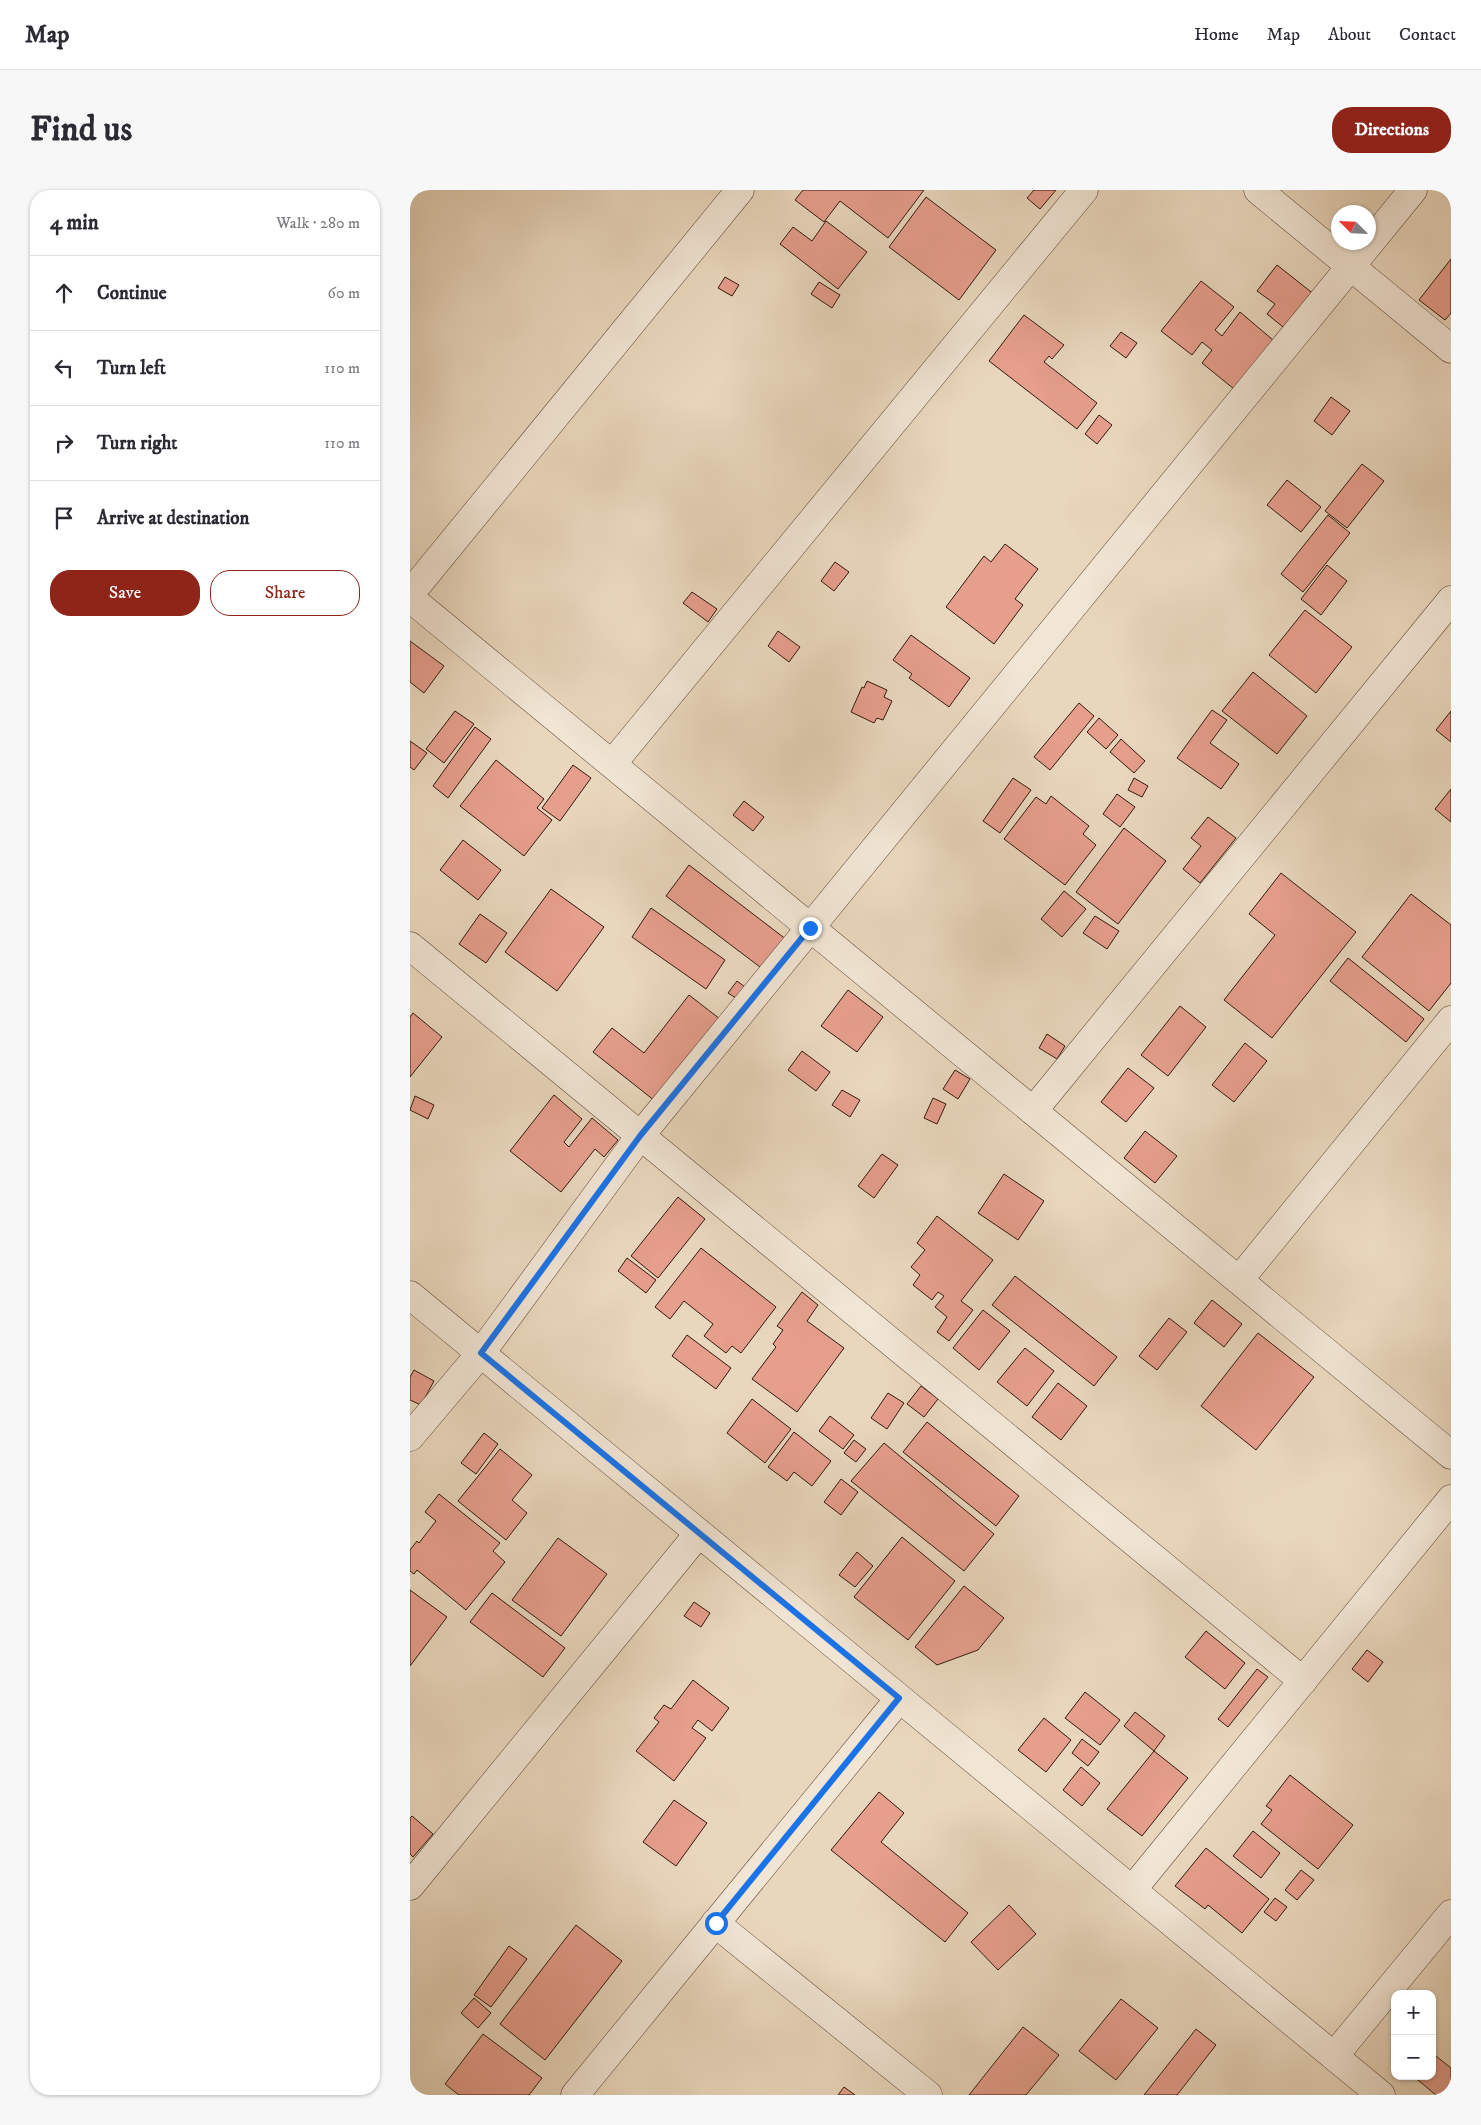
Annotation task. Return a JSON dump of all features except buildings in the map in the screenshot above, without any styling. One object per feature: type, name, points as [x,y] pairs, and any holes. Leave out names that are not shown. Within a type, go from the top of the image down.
[{"type":"street","points":[[410,594],[740,190]]},
{"type":"street","points":[[612,764],[1084,190]]},
{"type":"street","points":[[1258,190],[1451,349]]},
{"type":"street","points":[[410,1437],[481,1353],[640,1136],[1413,190]]},
{"type":"street","points":[[410,598],[1451,1455]]},
{"type":"street","points":[[1033,1111],[1451,600]]},
{"type":"street","points":[[410,946],[1303,1681]]},
{"type":"street","points":[[1239,1280],[1442,1049],[1451,1020]]},
{"type":"street","points":[[410,1295],[1381,2095]]},
{"type":"street","points":[[1132,1890],[1451,1499]]},
{"type":"street","points":[[410,1886],[699,1533]]},
{"type":"street","points":[[575,2095],[899,1698]]},
{"type":"street","points":[[1334,2056],[1451,1914]]},
{"type":"street","points":[[716,1923],[928,2095]]},
{"type":"route","points":[[716,1923],[899,1698],[481,1353],[640,1136],[810,928]]}]
